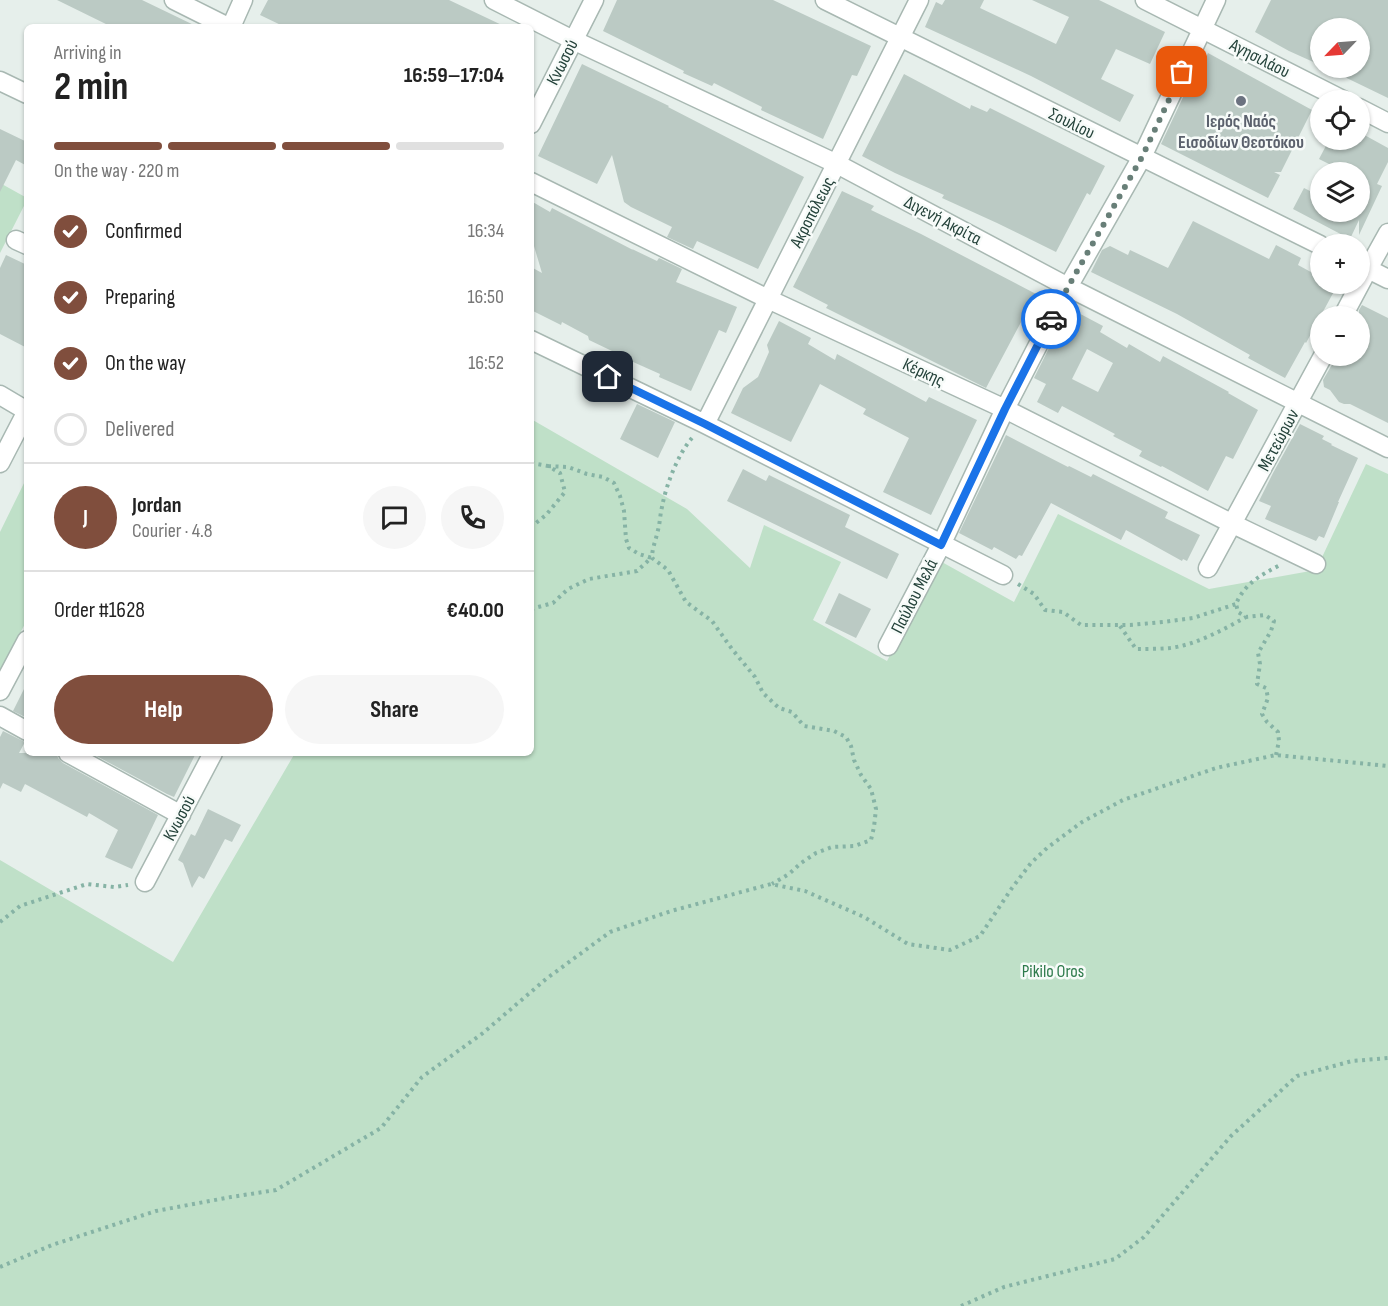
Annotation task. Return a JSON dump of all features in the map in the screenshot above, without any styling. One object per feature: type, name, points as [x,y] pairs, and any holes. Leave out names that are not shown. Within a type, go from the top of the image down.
[{"type":"street","points":[[174,0],[223,24]]},
{"type":"street","points":[[231,24],[243,0]]},
{"type":"street","name":"Διγενή Ακρίτα","points":[[494,0],[573,40],[837,164],[1068,287],[1388,448]]},
{"type":"street","name":"Κνωσού","points":[[534,118],[594,0]]},
{"type":"street","name":"Σουλίου","points":[[825,0],[1310,240]]},
{"type":"street","name":"Ακροπόλεως","points":[[705,424],[919,0]]},
{"type":"street","name":"Αγησιλάου","points":[[1144,0],[1323,90]]},
{"type":"street","name":"Παύλου Μελά","points":[[888,646],[941,545],[1005,409],[1068,287],[1142,157],[1216,0]]},
{"type":"street","points":[[0,81],[24,93]]},
{"type":"street","points":[[1370,114],[1388,123]]},
{"type":"street","name":"Κέρκης","points":[[534,183],[768,299],[1005,409],[1316,564]]},
{"type":"street","points":[[1370,258],[1388,233]]},
{"type":"street","points":[[1370,270],[1388,279]]},
{"type":"street","points":[[534,341],[705,424],[1003,575]]},
{"type":"street","name":"Μετεώρων","points":[[1208,568],[1318,366]]},
{"type":"street","points":[[0,395],[24,409]]},
{"type":"street","points":[[0,462],[24,417]]},
{"type":"street","points":[[0,691],[24,646]]},
{"type":"street","points":[[0,716],[24,728]]},
{"type":"street","points":[[73,756],[181,815]]},
{"type":"street","name":"Κνωσού","points":[[145,882],[211,756]]},
{"type":"path","points":[[534,608],[553,603],[568,589],[589,579],[637,571],[652,558],[652,547],[658,532],[662,505],[675,468],[685,446],[705,424]]},
{"type":"path","points":[[0,1267],[52,1245],[156,1211],[276,1190],[381,1128],[422,1077],[483,1033],[546,979],[610,932],[671,911],[771,884],[789,874],[816,853],[832,847],[854,846],[871,840],[876,809],[871,789],[861,775],[846,737],[834,731],[804,726],[792,712],[779,708],[763,693],[755,677],[712,621],[686,602],[668,570],[652,558],[629,548],[624,511],[614,483],[603,477],[568,467],[534,464]]},
{"type":"path","points":[[534,525],[546,515],[565,492],[560,473],[548,466]]},
{"type":"path","points":[[1246,617],[1239,612],[1236,604],[1241,592],[1255,580],[1283,563],[1293,553]]},
{"type":"path","points":[[1003,575],[1034,594],[1045,610],[1063,612],[1081,625],[1120,625],[1193,618],[1236,604]]},
{"type":"path","points":[[1120,625],[1136,649],[1169,648],[1190,643],[1246,617],[1266,615],[1274,621],[1258,653],[1260,664],[1257,684],[1266,688],[1269,698],[1262,714],[1278,732],[1279,741],[1276,754]]},
{"type":"path","points":[[771,884],[805,891],[864,917],[908,944],[950,950],[980,936],[1031,863],[1047,848],[1082,822],[1123,800],[1216,768],[1276,754],[1388,766]]},
{"type":"path","points":[[0,922],[20,906],[87,884],[114,886],[145,882]]},
{"type":"path","points":[[961,1306],[1004,1287],[1115,1259],[1144,1237],[1232,1136],[1297,1076],[1352,1061],[1388,1058]]},
{"type":"green space","points":[[0,183],[24,196],[24,206],[0,253]]},
{"type":"green space","name":"Pikilo Oros","points":[[534,421],[687,509],[750,568],[764,525],[841,562],[813,620],[887,661],[940,561],[1014,602],[1058,514],[1209,589],[1316,570],[1366,464],[1388,474],[1388,1306],[0,1306],[0,860],[173,962],[293,756],[534,756]]},
{"type":"green space","points":[[24,483],[24,626],[0,671],[0,532]]},
{"type":"building","points":[[57,0],[142,0],[192,24],[106,24]]},
{"type":"building","points":[[268,0],[449,0],[500,24],[279,24],[260,15]]},
{"type":"building","points":[[617,0],[773,0],[871,46],[857,76],[852,75],[823,139],[761,110],[762,107],[714,83],[712,86],[683,73],[684,71],[603,31]]},
{"type":"building","points":[[945,0],[984,0],[980,8],[1056,44],[1069,17],[1032,0],[1099,0],[1165,32],[1150,64],[1116,49],[1101,79],[1134,95],[1120,122],[1031,76],[925,27],[936,2],[942,5]]},
{"type":"building","points":[[1271,0],[1388,0],[1388,98],[1347,78],[1370,78],[1370,18],[1310,18],[1310,60],[1255,32]]},
{"type":"building","points":[[1208,53],[1310,109],[1310,114],[1281,172],[1274,172],[1280,175],[1268,198],[1161,144],[1202,57],[1205,59]]},
{"type":"building","points":[[582,64],[669,106],[804,177],[758,269],[697,241],[693,249],[667,237],[672,227],[624,202],[612,155],[597,184],[538,156]]},
{"type":"building","points":[[904,74],[970,109],[971,105],[987,112],[990,108],[1105,166],[1090,195],[1087,193],[1056,252],[942,198],[944,195],[862,156]]},
{"type":"building","points":[[0,129],[24,141],[24,164],[16,160],[0,192]]},
{"type":"building","points":[[1370,138],[1388,148],[1388,162],[1377,184],[1382,186],[1370,212],[1370,162],[1325,162],[1319,159],[1324,150],[1370,150]]},
{"type":"building","points":[[1304,188],[1310,191],[1310,218],[1293,209]]},
{"type":"building","points":[[842,191],[874,206],[871,210],[1036,294],[986,388],[826,308],[828,305],[793,287]]},
{"type":"building","points":[[534,203],[550,212],[552,208],[657,261],[659,258],[682,269],[676,282],[737,307],[726,333],[719,330],[691,391],[613,353],[562,322],[561,325],[534,312],[534,269],[542,273],[534,246]]},
{"type":"building","points":[[1193,221],[1269,259],[1276,245],[1301,258],[1298,265],[1310,272],[1310,294],[1333,294],[1326,306],[1310,306],[1310,336],[1285,378],[1248,358],[1250,355],[1177,314],[1091,272],[1102,250],[1110,246],[1128,255],[1130,250],[1168,268]]},
{"type":"building","points":[[1318,222],[1358,222],[1352,234],[1340,234]]},
{"type":"building","points":[[1359,222],[1365,222],[1359,234]]},
{"type":"building","points":[[6,255],[24,264],[24,346],[0,334],[0,268]]},
{"type":"building","points":[[1071,309],[1103,326],[1100,332],[1127,348],[1129,344],[1160,362],[1163,356],[1258,410],[1233,459],[1226,456],[1208,491],[1139,456],[1142,451],[1062,406],[1058,413],[1037,402],[1046,384],[1034,378]],"holes":[[[1087,349],[1113,363],[1098,392],[1072,379]]]},
{"type":"building","points":[[1370,309],[1388,318],[1388,423],[1350,404],[1339,402],[1330,390],[1324,387],[1323,380],[1331,366],[1370,366]]},
{"type":"building","points":[[779,321],[811,338],[808,344],[835,360],[837,354],[926,402],[929,397],[977,420],[931,515],[883,492],[909,438],[863,414],[866,409],[820,384],[791,442],[731,413],[743,388],[758,377],[769,352],[767,345]]},
{"type":"building","points":[[637,404],[675,422],[658,458],[620,439]]},
{"type":"building","points":[[1300,424],[1324,436],[1322,439],[1331,445],[1358,458],[1324,538],[1319,536],[1316,541],[1265,519],[1271,506],[1259,501]]},
{"type":"building","points":[[1006,435],[1068,467],[1091,477],[1093,474],[1168,512],[1165,518],[1200,535],[1187,561],[1183,559],[1182,561],[1126,530],[1121,540],[1051,503],[1022,556],[1019,555],[1016,559],[959,533]]},
{"type":"building","points":[[743,469],[766,481],[769,475],[850,515],[845,527],[899,554],[887,579],[727,501]]},
{"type":"building","points":[[839,593],[871,609],[856,638],[825,623]]},
{"type":"building","points":[[24,689],[24,716],[13,711]]},
{"type":"building","points":[[3,731],[24,742],[19,753],[24,753],[24,756],[58,756],[63,763],[158,815],[132,869],[105,857],[118,830],[89,813],[87,817],[25,784],[21,792],[3,783],[0,789],[0,737]]},
{"type":"building","points":[[97,756],[194,756],[174,797]]},
{"type":"building","points":[[208,809],[241,825],[232,842],[225,839],[204,879],[199,876],[192,888],[183,863],[178,860],[191,834],[195,836]]},
{"type":"way so far","points":[[1051,319],[1142,157],[1182,72]]},
{"type":"place","name":"Ιερός Ναός Εισοδίων Θεοτόκου","points":[[1241,101]]},
{"type":"route","points":[[608,377],[941,545],[1005,409],[1051,319]]}]
